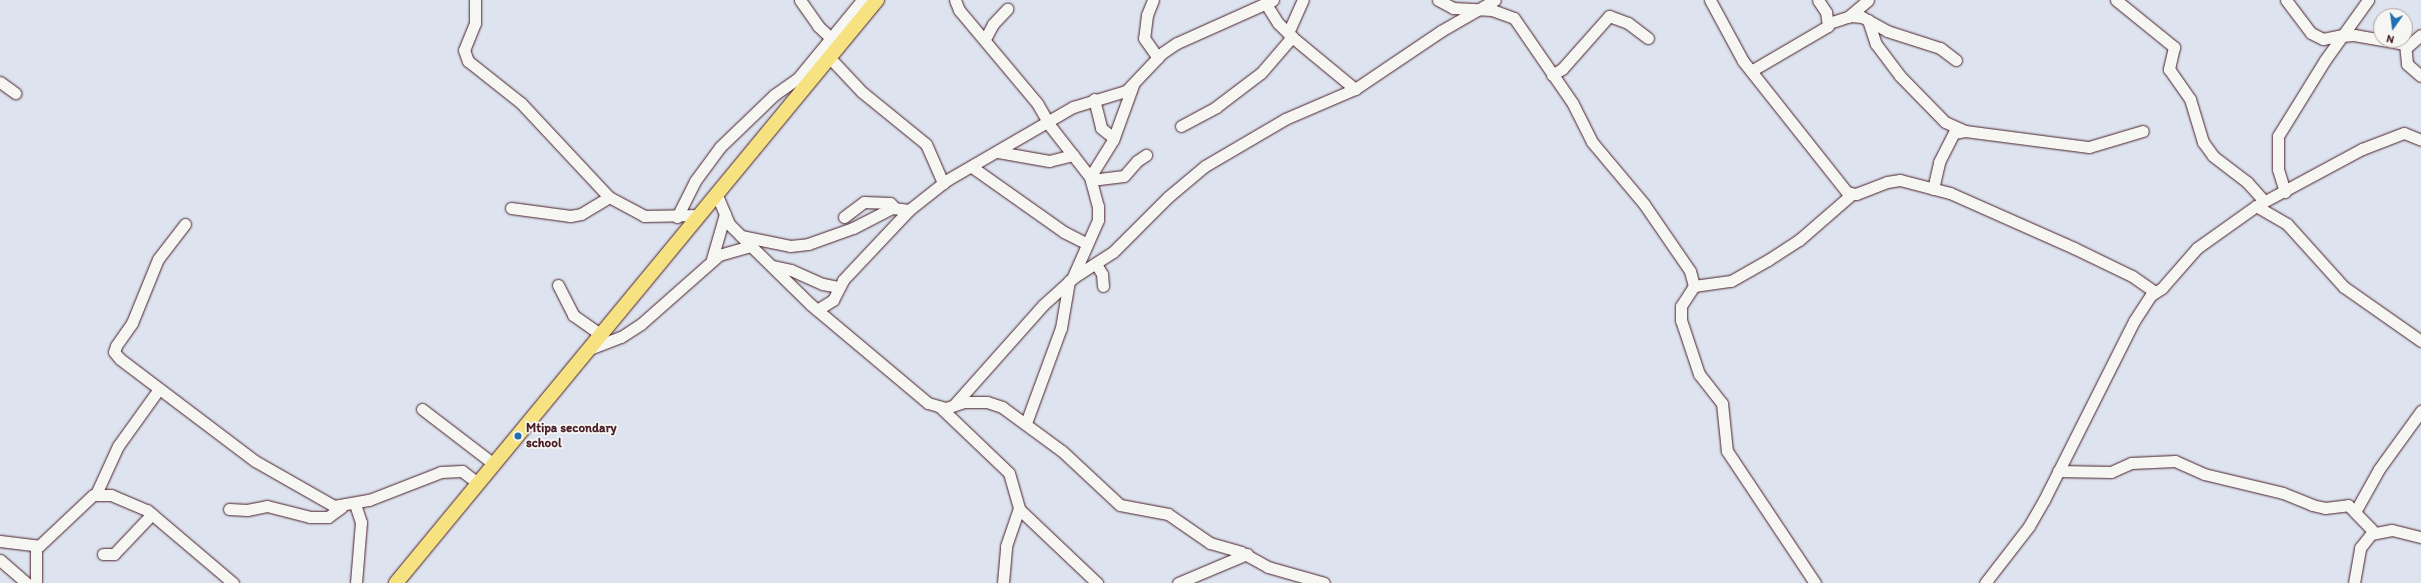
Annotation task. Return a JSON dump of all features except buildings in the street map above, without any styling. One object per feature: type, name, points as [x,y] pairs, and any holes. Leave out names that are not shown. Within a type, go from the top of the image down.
[{"type":"main road","points":[[396,583],[716,193],[877,0]]},
{"type":"street","points":[[475,0],[476,23],[464,50],[468,61],[521,103],[609,197],[644,216],[676,217],[698,215]]},
{"type":"street","points":[[800,0],[818,26],[832,39]]},
{"type":"street","points":[[676,217],[695,181],[720,147],[774,95],[798,78],[832,39],[862,0]]},
{"type":"street","points":[[954,0],[959,10],[1037,102],[1047,122],[1090,178],[1099,214],[1071,280],[1061,328],[1026,423]]},
{"type":"street","points":[[1153,0],[1147,15],[1144,38],[1158,58]]},
{"type":"street","points":[[1181,126],[1216,107],[1261,73],[1290,35],[1303,0]]},
{"type":"street","points":[[1438,0],[1462,10],[1481,9],[1506,13],[1514,18],[1573,104],[1592,142],[1663,231],[1690,271],[1694,286],[1681,306],[1681,320],[1699,374],[1722,402],[1727,451],[1815,583]]},
{"type":"street","points":[[954,405],[1022,326],[1071,280],[1113,252],[1168,197],[1205,166],[1285,119],[1355,89],[1442,30],[1495,0]]},
{"type":"street","points":[[1710,0],[1750,71],[1839,186],[1852,194]]},
{"type":"street","points":[[1818,0],[1829,22]]},
{"type":"street","points":[[1750,71],[1820,32],[1829,22],[1848,16],[1868,0]]},
{"type":"street","points":[[2116,0],[2174,47],[2169,69],[2190,99],[2206,148],[2247,182],[2260,204],[2287,224],[2344,287],[2421,341]]},
{"type":"street","points":[[2286,0],[2311,33],[2323,39],[2354,35],[2373,38]]},
{"type":"street","points":[[2285,192],[2278,169],[2278,136],[2342,36],[2368,0]]},
{"type":"street","points":[[817,310],[834,300],[840,287],[909,210],[943,183],[1073,107],[1094,99],[1116,95],[1133,85],[1158,58],[1177,43],[1269,1],[1290,35],[1355,89]]},
{"type":"street","points":[[985,39],[993,24],[1008,9]]},
{"type":"street","points":[[1552,75],[1562,69],[1609,16],[1617,17],[1648,38]]},
{"type":"street","points":[[1848,16],[1868,20],[1887,31],[1940,48],[1956,60]]},
{"type":"street","points":[[1868,20],[1876,44],[1900,76],[1945,122],[1965,131],[2084,147],[2116,141],[2143,131]]},
{"type":"street","points":[[2413,42],[2421,35]]},
{"type":"street","points":[[2407,48],[2404,57],[2407,64],[2421,76]]},
{"type":"street","points":[[829,58],[862,92],[926,144],[943,183]]},
{"type":"street","points":[[0,82],[15,93]]},
{"type":"street","points":[[1090,178],[1114,138],[1133,85]]},
{"type":"street","points":[[1094,99],[1101,128],[1114,138]]},
{"type":"street","points":[[1933,189],[1946,142],[1954,133],[1965,131]]},
{"type":"street","points":[[1985,583],[2029,526],[2130,328],[2155,292],[2200,246],[2260,204],[2285,192],[2318,171],[2392,136],[2404,133],[2421,140]]},
{"type":"street","points":[[998,152],[1048,161],[1073,155]]},
{"type":"street","points":[[1090,178],[1124,176],[1137,161],[1146,155]]},
{"type":"street","points":[[972,167],[1064,232],[1086,244]]},
{"type":"street","points":[[1694,286],[1730,281],[1799,240],[1852,194],[1893,180],[1911,182],[1933,189],[2006,216],[2128,274],[2155,292]]},
{"type":"street","points":[[716,193],[729,224],[817,310],[907,387],[928,403],[940,407],[1009,473],[1018,509],[1006,546],[1003,583]]},
{"type":"street","points":[[511,208],[570,216],[581,214],[609,197]]},
{"type":"street","points":[[844,217],[864,202],[890,203],[895,208]]},
{"type":"street","points":[[741,236],[782,246],[808,244],[853,228],[895,208],[909,210]]},
{"type":"street","points":[[712,259],[725,214]]},
{"type":"street","points":[[185,224],[158,260],[132,323],[114,349],[120,359],[260,465],[326,503],[342,507]]},
{"type":"street","points":[[588,349],[621,337],[641,324],[712,259],[730,250],[751,246]]},
{"type":"street","points":[[1096,264],[1102,274],[1103,286]]},
{"type":"street","points":[[772,266],[791,270],[823,284],[840,287]]},
{"type":"street","points":[[558,285],[573,315],[600,334]]},
{"type":"street","points":[[0,541],[36,546],[96,494],[118,446],[159,389]]},
{"type":"street","points":[[940,407],[987,402],[1002,407],[1026,423],[1088,474],[1109,498],[1120,505],[1173,516],[1210,543],[1247,554],[1268,567],[1324,583]]},
{"type":"street","points":[[422,409],[494,464]]},
{"type":"street","points":[[2355,512],[2379,469],[2421,411]]},
{"type":"street","points":[[2058,471],[2111,472],[2128,463],[2170,460],[2185,464],[2204,474],[2283,493],[2312,505],[2325,508],[2346,505],[2355,512],[2374,532]]},
{"type":"street","points":[[229,509],[247,510],[266,506],[310,517],[328,516],[342,507],[356,504],[441,472],[462,471],[474,480],[475,487]]},
{"type":"street","points":[[96,494],[125,499],[152,514],[233,583]]},
{"type":"street","points":[[356,504],[361,522],[356,583]]},
{"type":"street","points":[[1018,509],[1097,583]]},
{"type":"street","points":[[103,554],[114,554],[152,514]]},
{"type":"street","points":[[2354,583],[2362,542],[2374,532],[2392,530],[2421,537]]},
{"type":"street","points":[[36,546],[36,583]]},
{"type":"street","points":[[1178,583],[1247,554]]},
{"type":"street","points":[[0,560],[26,583]]},
{"type":"place","name":"Mtipa secondary school","points":[[518,436]]}]
